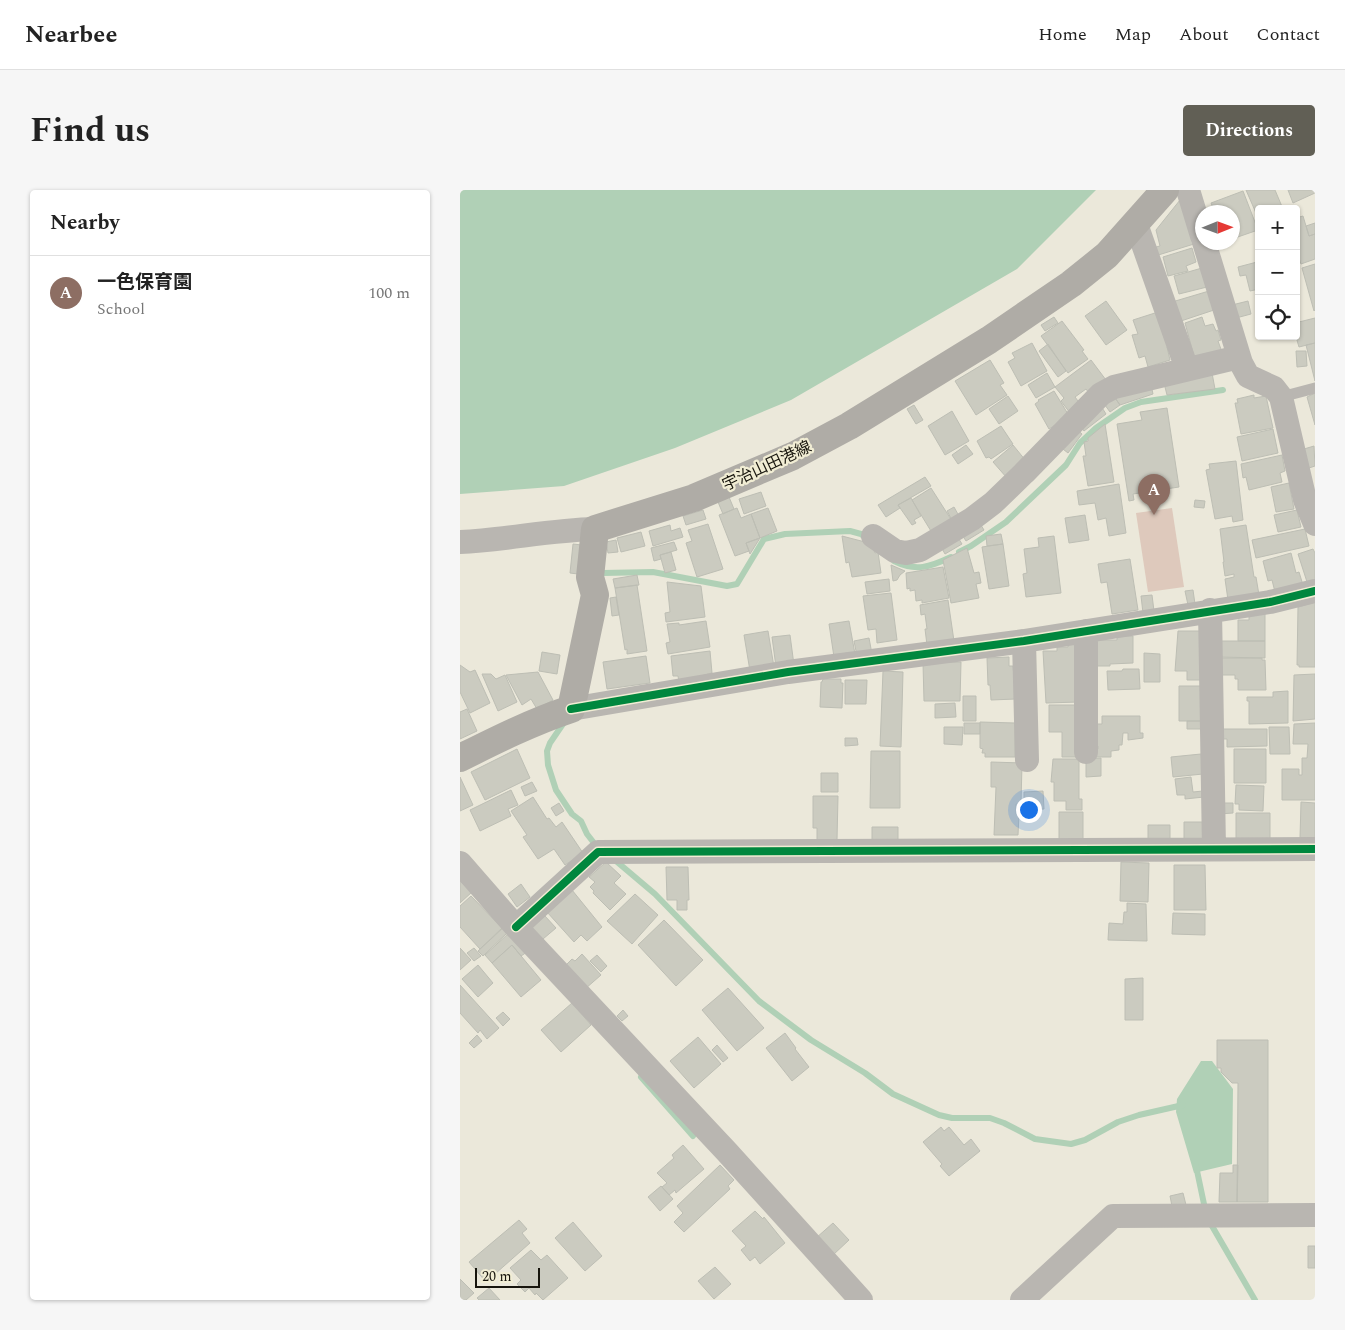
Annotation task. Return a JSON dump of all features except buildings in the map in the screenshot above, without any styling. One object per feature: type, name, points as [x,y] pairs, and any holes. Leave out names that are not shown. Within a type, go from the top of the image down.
[{"type":"main road","name":"宇治山田港線","points":[[595,529],[672,506],[711,491],[793,456],[849,426],[989,340],[1071,284],[1107,255],[1165,190]]},
{"type":"main road","points":[[460,758],[507,734],[571,709],[595,595],[590,578],[595,529]]},
{"type":"street","points":[[1188,190],[1195,213]]},
{"type":"street","points":[[1136,224],[1187,369]]},
{"type":"street","points":[[1206,250],[1239,357],[1248,376],[1274,388],[1281,397],[1303,474],[1305,500],[1315,524]]},
{"type":"street","points":[[873,536],[895,551],[906,553],[920,550],[972,519],[992,503],[1101,394],[1114,387],[1239,357]]},
{"type":"street","points":[[460,542],[595,529]]},
{"type":"street","points":[[571,709],[788,672],[1024,641],[1270,602],[1315,591]]},
{"type":"street","points":[[1210,610],[1214,849]]},
{"type":"street","points":[[1086,630],[1086,752]]},
{"type":"street","points":[[1024,641],[1026,760]]},
{"type":"street","points":[[516,927],[598,852],[1315,849]]},
{"type":"street","points":[[460,863],[516,927],[727,1152],[861,1300]]},
{"type":"street","points":[[1022,1300],[1113,1216],[1315,1215]]},
{"type":"lane","points":[[1281,397],[1315,388]]},
{"type":"shaded area","points":[[460,190],[1096,190],[1017,269],[791,400],[675,448],[564,486],[460,494]]},
{"type":"shaded area","points":[[1172,508],[1184,587],[1148,592],[1136,513]]},
{"type":"shaded area","points":[[1201,1061],[1212,1061],[1233,1089],[1232,1164],[1194,1173],[1176,1112],[1177,1099]]},
{"type":"waterway","points":[[959,552],[1006,522],[1066,465],[1080,443],[1096,428],[1125,408],[1141,402],[1223,390]]},
{"type":"waterway","points":[[603,573],[653,572],[727,586],[737,584],[764,539],[785,534],[850,531],[861,534],[867,539]]},
{"type":"waterway","points":[[894,561],[909,566],[923,567],[951,557]]},
{"type":"waterway","points":[[565,721],[550,743],[547,751],[548,765],[556,790],[572,814],[581,821],[594,843]]},
{"type":"waterway","points":[[616,861],[655,894],[759,1001],[811,1040],[865,1073],[893,1094],[939,1115],[952,1118],[990,1118],[1035,1139],[1071,1144],[1085,1140],[1118,1122],[1183,1105]]},
{"type":"waterway","points":[[641,1077],[693,1136]]},
{"type":"waterway","points":[[1196,1166],[1204,1204]]},
{"type":"waterway","points":[[1212,1226],[1255,1300]]},
{"type":"cycle path","points":[[571,709],[788,672],[1024,641],[1270,602],[1315,591]]},
{"type":"cycle path","points":[[516,927],[598,852],[1315,849]]},
{"type":"place","name":"一色保育園","points":[[1154,515]]}]
